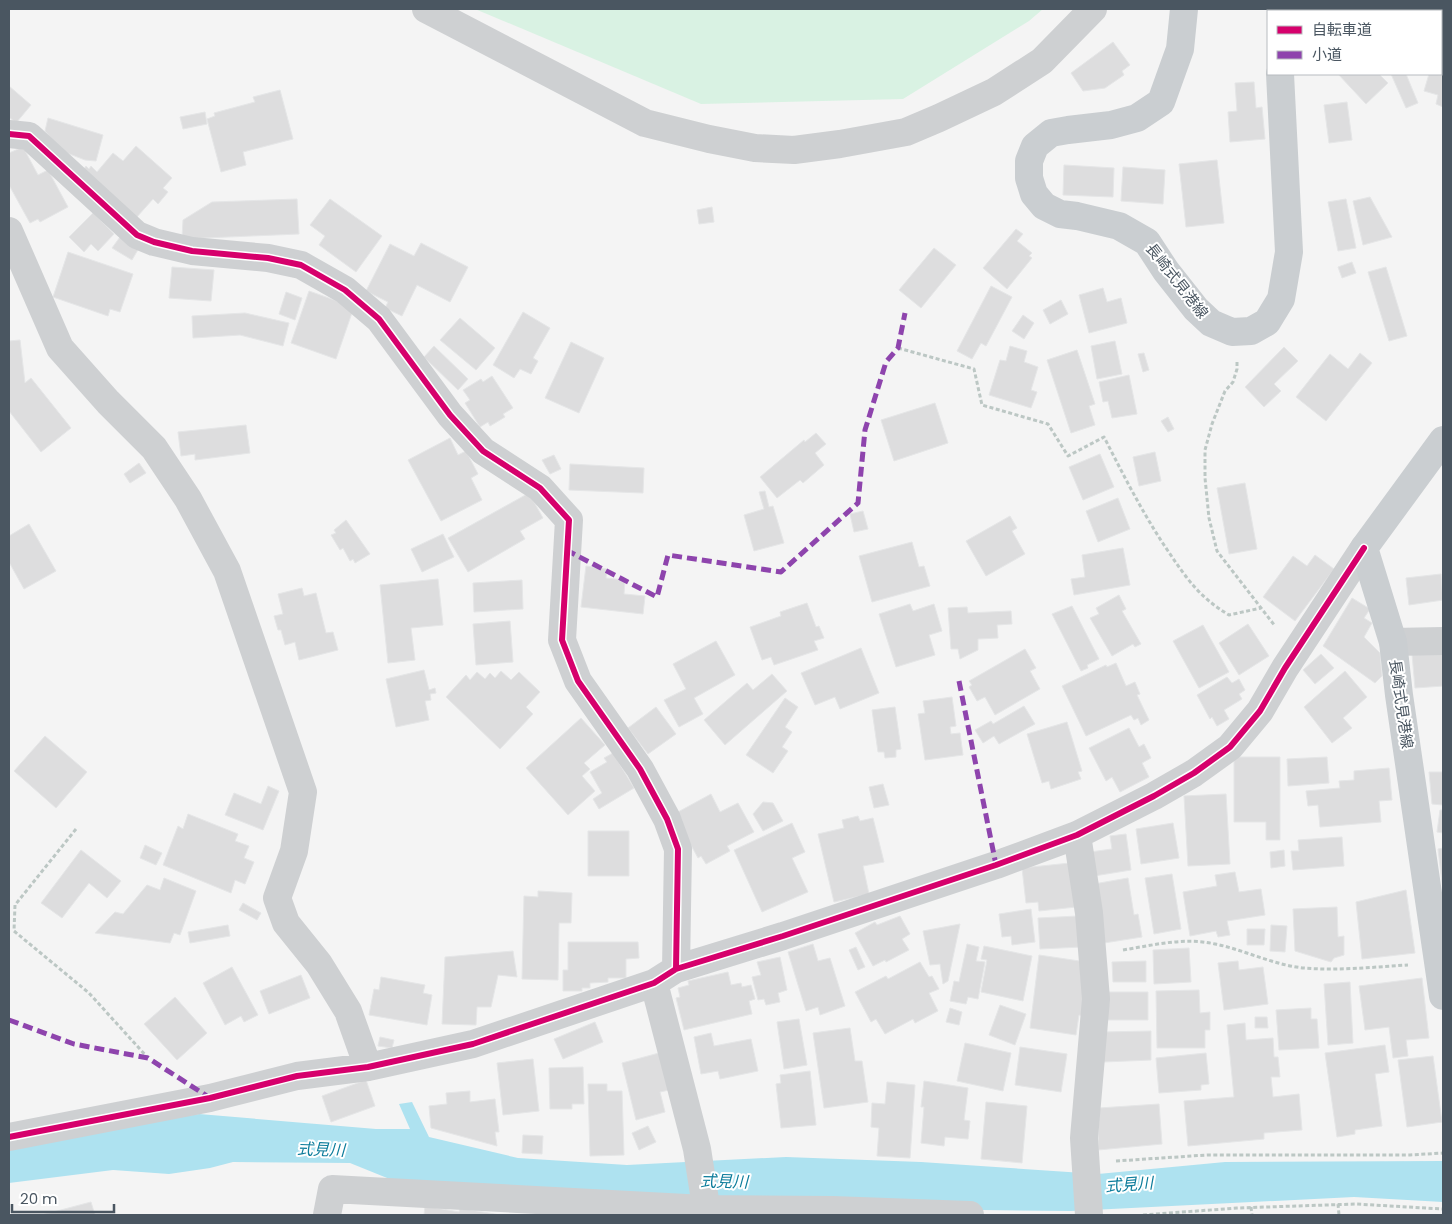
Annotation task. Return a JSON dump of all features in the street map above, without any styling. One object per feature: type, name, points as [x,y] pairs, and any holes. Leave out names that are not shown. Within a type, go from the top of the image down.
[{"type":"main road","name":"長崎式見港線","points":[[1184,9],[1180,49],[1161,102],[1137,118],[1111,125],[1051,133],[1036,146],[1029,161],[1029,178],[1034,194],[1044,206],[1060,214],[1119,226],[1147,242],[1196,309],[1210,323],[1232,332],[1251,331],[1267,322],[1281,299],[1289,252],[1280,75]]},
{"type":"main road","points":[[1364,548],[1443,440]]},
{"type":"main road","name":"長崎式見港線","points":[[1364,548],[1393,642],[1443,996]]},
{"type":"street","points":[[426,9],[645,123],[755,148],[794,150],[906,132],[994,92],[1042,61],[1092,9]]},
{"type":"street","points":[[9,134],[29,136],[137,235],[154,242],[192,252],[268,258],[301,265],[346,290],[379,319],[450,415],[483,451],[540,488],[569,520],[562,640],[578,681],[640,769],[667,819],[678,849],[665,976],[697,1149],[705,1208]]},
{"type":"street","points":[[9,230],[60,348],[108,402],[154,448],[188,499],[227,571],[303,792],[294,851],[277,898],[286,924],[319,964],[348,1011],[368,1067]]},
{"type":"street","points":[[9,1137],[210,1098],[297,1076],[368,1067],[473,1044],[665,976],[988,868],[1077,835],[1154,796],[1194,773],[1230,747],[1260,711],[1295,652],[1364,548]]},
{"type":"street","points":[[1393,642],[1443,641]]},
{"type":"street","points":[[1077,835],[1089,913],[1096,998],[1084,1138],[1089,1212]]},
{"type":"street","points":[[327,1215],[332,1189],[705,1208],[970,1215]]},
{"type":"path","points":[[1239,331],[1237,370],[1233,382],[1225,391],[1212,424],[1206,450],[1205,478],[1209,518],[1217,551],[1295,652]]},
{"type":"path","points":[[898,348],[974,369],[982,405],[1048,424],[1068,456],[1104,437],[1148,522],[1190,584],[1214,606],[1229,615],[1261,608]]},
{"type":"path","points":[[76,829],[15,905],[14,931],[89,993],[148,1058]]},
{"type":"path","points":[[1093,954],[1180,941],[1214,944],[1303,968],[1344,969],[1438,963]]},
{"type":"path","points":[[1085,1163],[1207,1155],[1410,1155],[1443,1153]]},
{"type":"path","points":[[1338,1204],[1340,1215]]},
{"type":"path","points":[[1143,1215],[1338,1204],[1443,1208]]},
{"type":"path","points":[[1251,1208],[1252,1215]]},
{"type":"green space","points":[[475,9],[1043,9],[1029,21],[903,99],[701,104]]},
{"type":"water","name":"式見川","points":[[412,1102],[429,1137],[518,1158],[627,1165],[786,1157],[921,1162],[1098,1174],[1225,1162],[1443,1161],[1443,1202],[1354,1197],[1071,1211],[983,1210],[835,1201],[397,1182],[350,1163],[233,1162],[210,1168],[169,1174],[113,1170],[9,1183],[9,1145],[199,1114],[376,1129],[410,1129],[399,1104]]},
{"type":"building","points":[[1328,9],[1382,10],[1328,10]]},
{"type":"building","points":[[1442,26],[1443,26],[1442,58]]},
{"type":"building","points":[[1113,42],[1130,65],[1122,71],[1124,75],[1105,88],[1083,91],[1071,73]]},
{"type":"building","points":[[1339,75],[1380,75],[1388,83],[1366,104]]},
{"type":"building","points":[[1391,75],[1406,75],[1418,103],[1406,108]]},
{"type":"building","points":[[1429,75],[1443,75],[1443,107],[1436,104],[1438,95],[1424,91]]},
{"type":"building","points":[[1254,82],[1256,108],[1262,107],[1265,139],[1230,142],[1228,112],[1237,111],[1235,83]]},
{"type":"building","points":[[9,86],[31,105],[16,123],[9,117]]},
{"type":"building","points":[[280,90],[293,139],[243,152],[246,165],[221,172],[207,119],[215,116],[214,113],[255,102],[253,97]]},
{"type":"building","points":[[1347,102],[1352,140],[1329,143],[1324,105]]},
{"type":"building","points":[[205,112],[207,124],[183,129],[180,117]]},
{"type":"building","points":[[48,118],[103,135],[96,161],[85,160],[62,151],[45,131]]},
{"type":"building","points":[[136,146],[172,178],[163,188],[168,192],[158,204],[153,199],[136,218],[84,169],[86,166],[89,169],[91,166],[97,172],[113,153],[123,161]]},
{"type":"building","points":[[23,147],[38,175],[48,170],[68,207],[40,222],[38,219],[30,223],[9,185],[9,153]]},
{"type":"building","points":[[1217,160],[1224,223],[1186,227],[1179,164]]},
{"type":"building","points":[[1064,165],[1114,168],[1113,197],[1063,195]]},
{"type":"building","points":[[1123,167],[1165,170],[1163,204],[1121,201]]},
{"type":"building","points":[[1370,197],[1392,237],[1363,245],[1353,201]]},
{"type":"building","points":[[297,199],[299,234],[182,239],[183,220],[212,202]]},
{"type":"building","points":[[330,199],[382,236],[356,272],[319,245],[325,236],[310,225]]},
{"type":"building","points":[[1346,199],[1356,248],[1338,251],[1328,202]]},
{"type":"building","points":[[712,207],[714,222],[699,224],[697,210]]},
{"type":"building","points":[[93,213],[114,234],[98,251],[91,244],[84,252],[69,237]]},
{"type":"building","points":[[1016,229],[1023,234],[1017,241],[1032,253],[1029,256],[1032,258],[1007,289],[983,268]]},
{"type":"building","points":[[120,237],[139,248],[132,260],[112,248]]},
{"type":"building","points":[[421,243],[468,267],[450,302],[417,285],[402,316],[385,308],[388,302],[366,291],[390,244],[414,256]]},
{"type":"building","points":[[934,248],[956,265],[921,308],[899,290]]},
{"type":"building","points":[[68,252],[133,274],[120,312],[110,309],[108,316],[53,297]]},
{"type":"building","points":[[1352,262],[1356,273],[1342,278],[1338,267]]},
{"type":"building","points":[[172,267],[214,270],[211,301],[169,298]]},
{"type":"building","points":[[1386,267],[1407,336],[1389,341],[1368,272]]},
{"type":"building","points":[[991,286],[1012,297],[986,346],[981,343],[972,359],[957,351]]},
{"type":"building","points":[[1103,288],[1107,302],[1121,298],[1127,323],[1089,333],[1079,295]]},
{"type":"building","points":[[309,291],[354,307],[336,359],[291,343]]},
{"type":"building","points":[[286,292],[302,298],[295,320],[279,314]]},
{"type":"building","points":[[1061,300],[1068,314],[1050,324],[1043,310]]},
{"type":"building","points":[[523,312],[550,328],[533,358],[538,361],[531,374],[520,369],[514,378],[493,365]]},
{"type":"building","points":[[245,313],[289,323],[283,346],[240,335],[193,338],[192,316]]},
{"type":"building","points":[[1023,315],[1034,323],[1024,339],[1012,331]]},
{"type":"building","points":[[460,318],[495,348],[476,370],[440,340]]},
{"type":"building","points":[[20,340],[25,383],[31,378],[71,428],[41,452],[9,411],[9,341]]},
{"type":"building","points":[[1115,341],[1122,374],[1097,379],[1091,346]]},
{"type":"building","points":[[571,342],[604,358],[579,413],[545,398]]},
{"type":"building","points":[[434,346],[468,379],[458,390],[424,357]]},
{"type":"building","points":[[1010,346],[1027,351],[1024,362],[1038,367],[1031,390],[1037,392],[1031,408],[989,395],[1000,360],[1006,361]]},
{"type":"building","points":[[1284,347],[1298,361],[1274,384],[1281,391],[1264,407],[1245,387]]},
{"type":"building","points":[[1077,350],[1095,404],[1089,406],[1095,425],[1071,433],[1047,360]]},
{"type":"building","points":[[1144,353],[1149,370],[1143,372],[1138,354]]},
{"type":"building","points":[[1360,353],[1372,363],[1326,421],[1296,397],[1330,354],[1348,369]]},
{"type":"building","points":[[1129,375],[1137,414],[1112,418],[1108,401],[1103,402],[1099,382]]},
{"type":"building","points":[[492,376],[513,408],[503,414],[505,417],[490,426],[488,422],[480,427],[465,403],[470,400],[463,390],[481,379],[483,382]]},
{"type":"building","points":[[935,403],[948,443],[894,461],[881,420]]},
{"type":"building","points":[[1168,417],[1174,429],[1168,432],[1161,421]]},
{"type":"building","points":[[246,425],[250,453],[195,460],[195,454],[181,456],[178,432]]},
{"type":"building","points":[[816,433],[826,444],[815,453],[824,465],[803,483],[800,480],[777,498],[760,477],[804,440],[805,442]]},
{"type":"building","points":[[450,438],[458,455],[466,451],[478,474],[471,478],[482,500],[441,521],[408,460]]},
{"type":"building","points":[[1155,452],[1161,481],[1139,486],[1133,457]]},
{"type":"building","points":[[1100,454],[1114,487],[1083,500],[1069,467]]},
{"type":"building","points":[[554,455],[561,469],[550,474],[542,460]]},
{"type":"building","points":[[139,463],[146,473],[130,483],[124,474]]},
{"type":"building","points":[[570,464],[644,468],[643,493],[569,490]]},
{"type":"building","points":[[1245,483],[1257,549],[1229,554],[1217,488]]},
{"type":"building","points":[[765,491],[769,507],[773,506],[784,543],[754,551],[744,515],[764,509],[759,492]]},
{"type":"building","points":[[529,493],[543,518],[520,531],[525,539],[468,572],[448,538]]},
{"type":"building","points":[[1118,498],[1130,529],[1098,542],[1086,511]]},
{"type":"building","points":[[863,511],[868,529],[854,532],[850,514]]},
{"type":"building","points":[[1010,516],[1017,528],[1012,531],[1025,554],[986,576],[966,541]]},
{"type":"building","points":[[346,520],[370,554],[355,563],[353,559],[350,561],[343,548],[340,550],[331,535],[336,533],[334,530]]},
{"type":"building","points":[[29,524],[56,571],[24,589],[9,562],[9,536]]},
{"type":"building","points":[[443,534],[454,557],[422,572],[411,549]]},
{"type":"building","points":[[912,542],[919,567],[924,566],[930,586],[872,602],[859,556]]},
{"type":"building","points":[[1123,548],[1130,585],[1074,595],[1071,579],[1085,577],[1082,555]]},
{"type":"building","points":[[1315,555],[1334,569],[1295,621],[1263,597],[1293,556],[1307,566]]},
{"type":"building","points":[[586,566],[607,569],[606,578],[625,580],[624,594],[645,596],[643,614],[581,607]]},
{"type":"building","points":[[1441,574],[1443,600],[1409,605],[1406,578]]},
{"type":"building","points":[[438,579],[443,625],[411,628],[415,660],[388,663],[380,585]]},
{"type":"building","points":[[522,580],[523,609],[474,612],[473,583]]},
{"type":"building","points":[[302,588],[304,596],[316,593],[326,633],[333,632],[338,650],[299,660],[295,642],[285,645],[281,630],[278,630],[274,616],[283,614],[278,594]]},
{"type":"building","points":[[1119,595],[1126,609],[1122,611],[1141,644],[1135,647],[1133,644],[1112,656],[1090,618],[1099,614],[1096,608]]},
{"type":"building","points":[[1352,598],[1370,609],[1364,618],[1372,623],[1364,637],[1380,653],[1382,676],[1375,683],[1323,646]]},
{"type":"building","points":[[807,603],[816,627],[819,626],[824,638],[814,641],[818,650],[774,665],[771,657],[762,660],[750,627],[781,616],[780,612]]},
{"type":"building","points":[[910,604],[913,611],[934,604],[942,631],[929,635],[935,655],[896,667],[879,614]]},
{"type":"building","points":[[1072,606],[1099,659],[1087,665],[1088,668],[1081,671],[1052,614]]},
{"type":"building","points":[[967,607],[968,613],[1011,611],[1012,624],[997,625],[998,638],[978,639],[978,650],[960,659],[958,649],[951,649],[948,608]]},
{"type":"building","points":[[510,621],[513,662],[476,665],[473,624]]},
{"type":"building","points":[[1248,624],[1269,656],[1239,675],[1219,643]]},
{"type":"building","points":[[1203,625],[1229,672],[1199,688],[1173,641]]},
{"type":"building","points":[[716,641],[735,675],[694,698],[703,714],[679,727],[664,700],[686,689],[673,664]]},
{"type":"building","points":[[861,648],[879,693],[840,709],[835,697],[815,705],[801,673]]},
{"type":"building","points":[[1025,649],[1036,668],[1030,671],[1040,689],[995,715],[985,697],[977,701],[969,687],[972,685],[969,681]]},
{"type":"building","points":[[1443,652],[1443,686],[1415,688],[1412,654]]},
{"type":"building","points":[[1321,654],[1334,668],[1315,684],[1303,670]]},
{"type":"building","points":[[1116,663],[1126,686],[1135,682],[1140,694],[1137,695],[1149,720],[1141,725],[1138,718],[1134,720],[1131,715],[1086,736],[1062,686],[1106,665],[1107,667]]},
{"type":"building","points":[[424,670],[429,690],[435,688],[436,693],[430,694],[431,700],[425,701],[429,720],[396,727],[386,679]]},
{"type":"building","points":[[501,671],[511,680],[519,672],[540,692],[526,707],[533,714],[500,749],[446,697],[466,675],[470,680],[477,672],[485,679],[490,673],[495,678]]},
{"type":"building","points":[[1345,671],[1367,697],[1343,718],[1352,728],[1332,743],[1304,707]]},
{"type":"building","points":[[772,674],[787,691],[725,745],[704,720],[747,683],[753,690]]},
{"type":"building","points":[[1227,677],[1232,683],[1239,679],[1245,690],[1239,694],[1242,699],[1224,710],[1229,719],[1217,726],[1212,717],[1210,719],[1197,695]]},
{"type":"building","points":[[952,697],[956,726],[950,727],[951,734],[960,733],[963,755],[925,760],[918,714],[925,713],[923,701]]},
{"type":"building","points":[[785,698],[798,707],[785,727],[792,732],[782,747],[788,751],[773,773],[746,755]]},
{"type":"building","points":[[1024,706],[1035,724],[999,744],[994,736],[983,743],[975,730],[991,721],[993,724]]},
{"type":"building","points":[[656,707],[676,734],[648,754],[628,728]]},
{"type":"building","points":[[895,707],[901,749],[896,750],[896,757],[885,758],[884,752],[878,752],[872,710]]},
{"type":"building","points":[[581,718],[605,745],[584,763],[590,769],[582,776],[595,791],[568,815],[526,768]]},
{"type":"building","points":[[1067,722],[1082,771],[1078,772],[1081,779],[1051,789],[1049,781],[1042,783],[1027,734]]},
{"type":"building","points":[[1129,728],[1139,747],[1144,744],[1151,758],[1142,763],[1149,777],[1120,792],[1112,777],[1106,781],[1089,748]]},
{"type":"building","points":[[45,736],[87,772],[56,808],[14,771]]},
{"type":"building","points":[[613,753],[634,788],[599,809],[593,799],[602,793],[590,772],[607,762],[604,758]]},
{"type":"building","points":[[1234,757],[1280,757],[1280,840],[1266,840],[1266,822],[1234,822]]},
{"type":"building","points":[[1327,757],[1329,783],[1288,786],[1287,759]]},
{"type":"building","points":[[1389,768],[1392,800],[1379,801],[1381,822],[1320,827],[1318,805],[1308,806],[1306,791],[1340,788],[1339,781],[1354,780],[1354,771]]},
{"type":"building","points":[[1429,772],[1443,772],[1443,805],[1432,804]]},
{"type":"building","points":[[883,784],[889,805],[874,808],[869,787]]},
{"type":"building","points":[[268,786],[279,791],[263,830],[225,815],[234,793],[261,804]]},
{"type":"building","points":[[711,794],[720,812],[738,803],[754,832],[727,846],[730,851],[706,864],[701,856],[698,858],[679,823],[682,821],[678,812]]},
{"type":"building","points":[[1226,794],[1230,864],[1188,866],[1184,796]]},
{"type":"building","points":[[763,802],[773,803],[783,821],[763,831],[753,814]]},
{"type":"building","points":[[1440,810],[1443,810],[1443,833],[1437,832]]},
{"type":"building","points":[[188,814],[238,834],[235,841],[249,846],[244,858],[254,862],[245,884],[235,880],[231,893],[163,865],[178,826],[183,829]]},
{"type":"building","points":[[858,816],[860,821],[873,818],[884,862],[863,866],[869,894],[834,902],[818,834],[844,828],[842,820]]},
{"type":"building","points":[[792,823],[805,852],[792,858],[808,892],[762,912],[734,850]]},
{"type":"building","points":[[1173,823],[1179,858],[1141,864],[1136,829]]},
{"type":"building","points":[[588,831],[629,831],[629,876],[588,876]]},
{"type":"building","points":[[1126,834],[1131,870],[1094,876],[1090,852],[1112,849],[1110,836]]},
{"type":"building","points":[[1342,837],[1344,866],[1293,870],[1291,851],[1299,851],[1298,840]]},
{"type":"building","points":[[145,845],[162,853],[156,865],[140,858]]},
{"type":"building","points":[[1443,848],[1443,891],[1438,849]]},
{"type":"building","points":[[81,850],[121,881],[107,898],[89,883],[62,918],[41,903]]},
{"type":"building","points":[[1284,850],[1285,866],[1271,868],[1270,852]]},
{"type":"building","points":[[1070,863],[1076,907],[1039,911],[1038,902],[1026,903],[1022,868]]},
{"type":"building","points":[[1235,872],[1239,892],[1261,889],[1265,915],[1227,921],[1230,935],[1218,937],[1216,931],[1190,936],[1183,892],[1217,886],[1215,875]]},
{"type":"building","points":[[1172,874],[1181,929],[1154,934],[1145,878]]},
{"type":"building","points":[[164,878],[196,891],[180,935],[174,933],[170,943],[95,933],[115,912],[123,914],[147,885],[160,890]]},
{"type":"building","points":[[1128,878],[1134,915],[1138,914],[1142,937],[1104,943],[1094,884]]},
{"type":"building","points":[[1406,890],[1415,953],[1362,959],[1356,902]]},
{"type":"building","points":[[538,891],[572,893],[571,923],[559,923],[558,980],[522,979],[524,896],[538,897]]},
{"type":"building","points":[[243,903],[261,913],[257,920],[239,910]]},
{"type":"building","points":[[1337,907],[1338,937],[1344,936],[1344,955],[1334,958],[1331,962],[1295,951],[1293,909]]},
{"type":"building","points":[[1031,909],[1035,942],[1012,945],[1011,936],[1002,937],[999,914]]},
{"type":"building","points":[[900,916],[910,934],[902,939],[909,950],[886,962],[885,960],[873,966],[855,933],[875,922],[877,925]]},
{"type":"building","points":[[1078,916],[1081,947],[1040,949],[1038,918]]},
{"type":"building","points":[[960,924],[948,981],[943,984],[940,964],[930,965],[923,931]]},
{"type":"building","points":[[228,925],[230,936],[190,943],[188,932]]},
{"type":"building","points":[[1271,925],[1287,926],[1285,952],[1270,951]]},
{"type":"building","points":[[1247,929],[1265,929],[1264,945],[1247,945]]},
{"type":"building","points":[[568,942],[638,942],[639,958],[626,959],[626,978],[608,978],[608,982],[590,983],[590,988],[582,988],[582,991],[563,991],[563,970],[568,970]]},
{"type":"building","points":[[813,944],[818,961],[830,958],[845,1006],[820,1015],[818,1007],[806,1011],[788,952]]},
{"type":"building","points":[[967,944],[979,947],[976,961],[985,962],[978,999],[968,997],[966,1004],[950,1001],[954,981],[959,982]]},
{"type":"building","points":[[984,946],[1032,956],[1023,1001],[981,992],[987,960],[981,959]]},
{"type":"building","points":[[856,947],[865,967],[858,970],[849,950]]},
{"type":"building","points":[[1189,948],[1191,982],[1154,984],[1153,950]]},
{"type":"building","points":[[513,951],[517,977],[498,975],[491,1007],[477,1007],[476,1025],[442,1024],[445,957]]},
{"type":"building","points":[[1039,955],[1086,962],[1086,1016],[1079,1015],[1076,1035],[1030,1028]]},
{"type":"building","points":[[780,957],[787,990],[778,993],[780,1002],[766,1005],[764,999],[758,1000],[752,977],[761,975],[757,962]]},
{"type":"building","points":[[1146,961],[1146,982],[1113,982],[1112,962]]},
{"type":"building","points":[[1238,961],[1239,970],[1263,967],[1268,1004],[1224,1010],[1218,963]]},
{"type":"building","points":[[920,962],[929,977],[932,976],[939,989],[929,993],[938,1011],[915,1023],[913,1019],[885,1034],[876,1019],[871,1022],[855,992],[886,976],[888,979]]},
{"type":"building","points":[[232,967],[258,1015],[244,1022],[241,1016],[225,1025],[203,983]]},
{"type":"building","points":[[728,972],[731,985],[741,983],[742,987],[751,985],[755,999],[749,1001],[752,1014],[684,1030],[676,998],[680,997],[678,988],[689,985],[688,981]]},
{"type":"building","points":[[301,975],[310,998],[269,1014],[260,991]]},
{"type":"building","points":[[381,977],[425,985],[423,993],[432,995],[427,1025],[369,1015],[374,989],[379,990]]},
{"type":"building","points":[[1422,978],[1429,1038],[1406,1040],[1408,1056],[1393,1058],[1389,1027],[1365,1030],[1359,986]]},
{"type":"building","points":[[1350,982],[1353,1043],[1328,1045],[1324,984]]},
{"type":"building","points":[[1199,990],[1200,1013],[1210,1012],[1210,1030],[1205,1030],[1205,1048],[1157,1048],[1156,991]]},
{"type":"building","points":[[1106,992],[1148,992],[1148,1020],[1106,1020]]},
{"type":"building","points":[[175,997],[207,1033],[177,1060],[144,1024]]},
{"type":"building","points":[[1000,1005],[1026,1014],[1015,1045],[989,1035]]},
{"type":"building","points":[[950,1008],[962,1012],[959,1025],[946,1022]]},
{"type":"building","points":[[1311,1008],[1311,1019],[1317,1019],[1319,1048],[1279,1050],[1276,1010]]},
{"type":"building","points":[[1255,1017],[1267,1017],[1268,1028],[1255,1028]]},
{"type":"building","points":[[799,1019],[807,1065],[784,1069],[777,1022]]},
{"type":"building","points":[[595,1022],[603,1042],[563,1059],[554,1039]]},
{"type":"building","points":[[1245,1023],[1246,1040],[1273,1038],[1274,1057],[1278,1057],[1280,1077],[1271,1077],[1273,1097],[1299,1094],[1302,1130],[1264,1133],[1264,1139],[1188,1146],[1184,1101],[1234,1097],[1227,1025]]},
{"type":"building","points":[[850,1028],[855,1061],[862,1061],[868,1102],[824,1108],[813,1033]]},
{"type":"building","points":[[1151,1031],[1151,1060],[1103,1062],[1103,1032]]},
{"type":"building","points":[[711,1033],[714,1046],[751,1039],[758,1071],[720,1079],[718,1071],[701,1074],[694,1037]]},
{"type":"building","points":[[380,1037],[394,1040],[392,1048],[378,1046]]},
{"type":"building","points":[[965,1043],[1011,1053],[1003,1091],[957,1081]]},
{"type":"building","points":[[1385,1045],[1389,1072],[1375,1074],[1382,1126],[1355,1130],[1355,1134],[1337,1137],[1325,1053]]},
{"type":"building","points":[[1020,1047],[1067,1054],[1061,1092],[1015,1085]]},
{"type":"building","points":[[659,1053],[669,1090],[660,1092],[665,1112],[636,1120],[622,1063]]},
{"type":"building","points":[[1206,1053],[1209,1084],[1201,1085],[1201,1090],[1159,1093],[1156,1058]]},
{"type":"building","points":[[1433,1056],[1442,1122],[1407,1127],[1398,1060]]},
{"type":"building","points":[[533,1059],[539,1111],[503,1115],[497,1063]]},
{"type":"building","points":[[583,1067],[584,1104],[572,1104],[572,1109],[550,1109],[549,1068]]},
{"type":"building","points":[[810,1071],[816,1125],[781,1128],[776,1084],[781,1083],[780,1075]]},
{"type":"building","points":[[366,1080],[375,1106],[331,1122],[322,1096]]},
{"type":"building","points":[[924,1081],[968,1088],[964,1120],[970,1121],[968,1139],[945,1137],[944,1146],[921,1143],[924,1107],[921,1107]]},
{"type":"building","points":[[887,1082],[915,1085],[910,1158],[877,1156],[879,1128],[871,1127],[872,1103],[885,1104]]},
{"type":"building","points":[[588,1084],[607,1084],[607,1091],[622,1091],[624,1155],[590,1156]]},
{"type":"building","points":[[470,1091],[470,1102],[495,1099],[499,1132],[495,1132],[497,1146],[431,1128],[429,1106],[447,1104],[446,1093]]},
{"type":"building","points":[[986,1102],[1027,1106],[1022,1163],[981,1159]]},
{"type":"building","points":[[1159,1104],[1162,1144],[1098,1150],[1099,1108]]},
{"type":"building","points":[[648,1126],[656,1142],[639,1150],[632,1133]]},
{"type":"building","points":[[523,1135],[543,1136],[542,1154],[522,1153]]},
{"type":"building","points":[[91,1202],[95,1215],[42,1215]]},
{"type":"building","points":[[425,1206],[459,1212],[460,1208],[500,1215],[424,1215]]},
{"type":"marked path","points":[[566,550],[657,597],[668,555],[781,572],[858,503],[865,430],[886,362],[898,348],[905,313]]},
{"type":"marked path","points":[[959,681],[996,865]]},
{"type":"marked path","points":[[9,1020],[74,1044],[148,1058],[210,1098]]},
{"type":"cycle path","points":[[9,134],[29,136],[137,235],[154,242],[192,251],[268,258],[301,265],[345,290],[379,319],[450,415],[483,451],[540,488],[569,520],[562,640],[578,681],[640,769],[667,819],[678,849],[676,969]]},
{"type":"cycle path","points":[[9,1137],[210,1098],[297,1076],[368,1067],[473,1044],[654,983],[676,969],[783,936],[996,865],[1077,835],[1154,796],[1194,773],[1230,747],[1260,711],[1285,668],[1364,548]]}]
